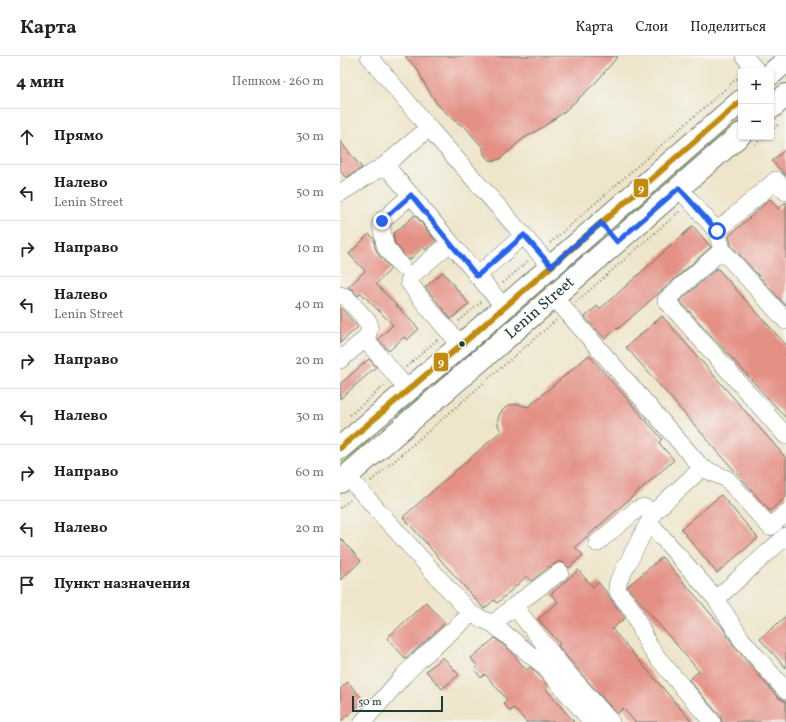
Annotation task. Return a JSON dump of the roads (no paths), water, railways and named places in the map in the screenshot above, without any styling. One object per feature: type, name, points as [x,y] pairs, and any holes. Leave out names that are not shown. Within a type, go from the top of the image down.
[{"type":"main road","points":[[774,71],[786,61]]},
{"type":"main road","points":[[774,105],[786,95]]},
{"type":"main road","name":"Lenin Street","points":[[340,448],[461,345],[738,104]]},
{"type":"main road","name":"Lenin Street","points":[[349,483],[560,304],[617,242],[685,195],[747,141]]},
{"type":"main road","points":[[601,223],[617,242]]},
{"type":"lane","points":[[369,56],[429,128],[551,266]]},
{"type":"lane","points":[[744,56],[754,68]]},
{"type":"lane","points":[[341,191],[386,165],[429,128]]},
{"type":"lane","points":[[386,165],[504,307]]},
{"type":"lane","points":[[717,231],[776,180],[786,192]]},
{"type":"lane","points":[[401,266],[385,245],[381,224],[384,219],[411,195]]},
{"type":"lane","points":[[685,195],[717,231],[722,250],[786,321]]},
{"type":"lane","points":[[477,276],[524,235]]},
{"type":"lane","points":[[450,243],[411,276],[410,282],[430,310],[461,345]]},
{"type":"lane","points":[[722,250],[666,300],[786,436]]},
{"type":"lane","points":[[340,295],[346,297],[369,323],[370,328],[365,339],[340,360]]},
{"type":"lane","points":[[560,304],[702,468],[727,479],[770,527],[785,540],[716,599]]},
{"type":"lane","points":[[365,339],[408,390]]},
{"type":"lane","points":[[702,468],[652,517],[618,582],[617,588],[619,593],[633,611],[649,646],[712,722]]},
{"type":"lane","points":[[349,483],[471,614],[493,624],[543,665],[592,722]]},
{"type":"lane","points":[[597,543],[636,510],[641,507],[645,507],[716,599],[742,640],[786,691]]},
{"type":"lane","points":[[770,527],[786,513]]},
{"type":"lane","points":[[493,624],[514,606],[560,572]]},
{"type":"lane","points":[[514,606],[564,669],[611,722]]},
{"type":"lane","points":[[363,722],[419,660],[471,614]]}]
